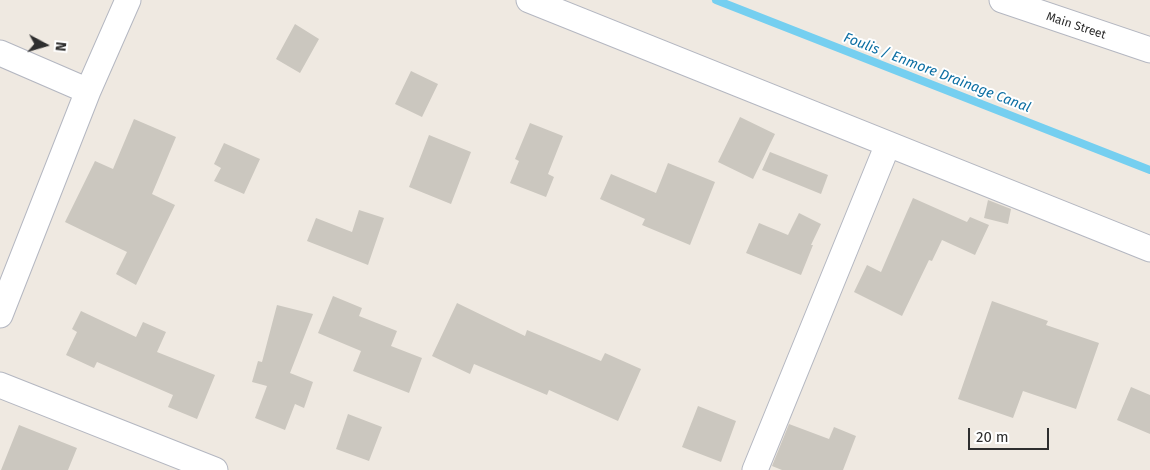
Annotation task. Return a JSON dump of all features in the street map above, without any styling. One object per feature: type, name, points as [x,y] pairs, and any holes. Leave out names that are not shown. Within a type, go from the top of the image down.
[{"type":"street","points":[[0,315],[88,91],[128,0]]},
{"type":"street","points":[[529,0],[1150,250]]},
{"type":"street","name":"Main Street","points":[[1009,1],[1150,50]]},
{"type":"street","points":[[0,53],[88,91]]},
{"type":"street","points":[[755,470],[888,144]]},
{"type":"street","points":[[0,385],[215,470]]},
{"type":"building","points":[[295,24],[319,39],[300,73],[276,59]]},
{"type":"building","points":[[411,71],[438,84],[422,117],[395,104]]},
{"type":"building","points":[[740,117],[775,134],[753,179],[718,162]]},
{"type":"building","points":[[134,119],[176,137],[152,194],[175,205],[136,285],[116,274],[127,252],[65,222],[95,161],[113,169]]},
{"type":"building","points":[[530,123],[563,136],[548,174],[554,177],[546,197],[510,183],[519,161],[515,159]]},
{"type":"building","points":[[429,135],[471,152],[451,204],[409,187]]},
{"type":"building","points":[[224,143],[260,159],[244,194],[214,181],[221,168],[214,164]]},
{"type":"building","points":[[770,152],[828,175],[821,194],[762,170]]},
{"type":"building","points":[[668,163],[715,182],[690,245],[642,225],[645,219],[600,199],[611,174],[656,193]]},
{"type":"building","points":[[913,198],[967,222],[970,217],[989,225],[975,255],[942,240],[932,261],[929,260],[902,316],[854,292],[867,265],[881,272]]},
{"type":"building","points":[[988,200],[1011,209],[1008,224],[984,218]]},
{"type":"building","points":[[359,210],[384,218],[368,265],[307,241],[316,218],[352,232]]},
{"type":"building","points":[[799,213],[821,224],[811,245],[813,245],[801,275],[746,253],[759,223],[788,235]]},
{"type":"building","points":[[333,296],[362,308],[359,316],[397,331],[391,346],[422,358],[409,393],[353,371],[361,351],[318,333]]},
{"type":"building","points":[[992,301],[1048,321],[1046,325],[1099,343],[1076,409],[1023,391],[1013,418],[958,399]]},
{"type":"building","points":[[457,303],[525,336],[527,330],[601,361],[605,353],[641,369],[618,421],[549,390],[547,395],[474,364],[470,374],[432,356]]},
{"type":"building","points":[[277,305],[313,314],[290,373],[313,382],[304,408],[295,404],[285,430],[255,418],[267,386],[252,382],[258,361],[262,362]]},
{"type":"building","points":[[81,311],[136,337],[143,322],[166,332],[157,352],[215,375],[197,419],[168,407],[173,395],[97,362],[94,368],[66,355],[77,332],[72,329]]},
{"type":"building","points":[[1131,387],[1150,395],[1150,434],[1117,420]]},
{"type":"building","points":[[698,406],[736,421],[721,462],[682,447]]},
{"type":"building","points":[[348,414],[382,427],[369,461],[336,449]]},
{"type":"building","points":[[789,424],[829,439],[834,427],[856,436],[843,470],[782,470],[772,466]]},
{"type":"building","points":[[19,425],[77,448],[68,470],[1,470]]},
{"type":"waterway","name":"Foulis / Enmore Drainage Canal","points":[[716,0],[1150,170]]}]
